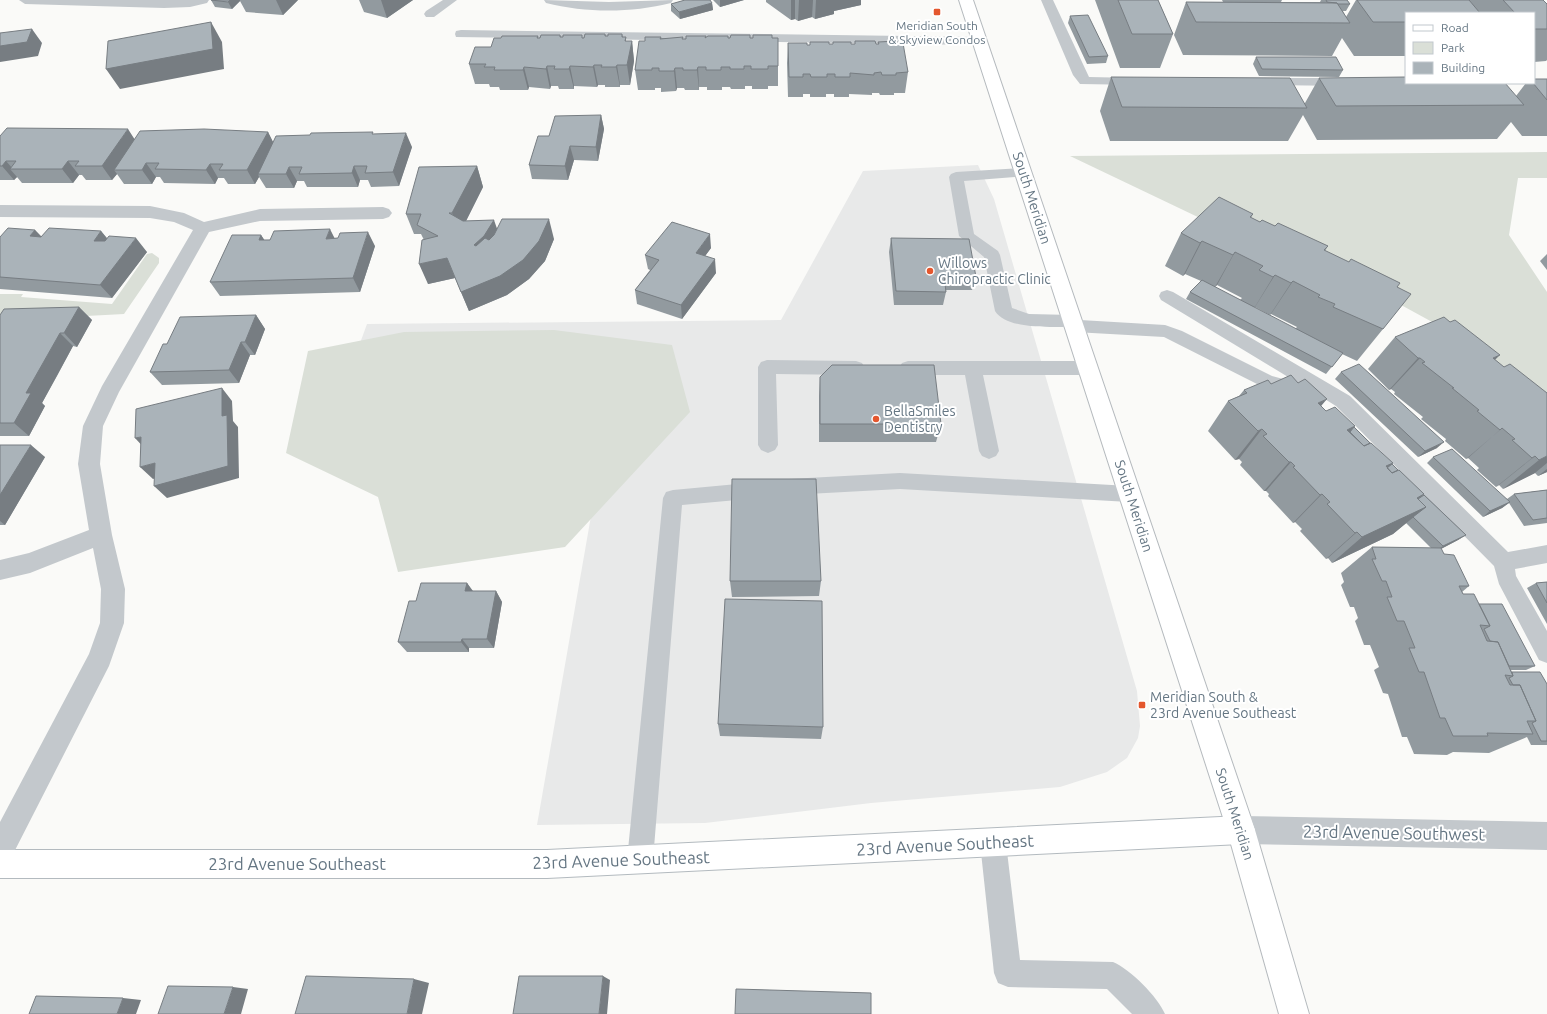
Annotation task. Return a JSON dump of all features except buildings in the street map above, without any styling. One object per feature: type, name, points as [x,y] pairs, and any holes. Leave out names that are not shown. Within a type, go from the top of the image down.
[{"type":"main road","name":"South Meridian","points":[[966,0],[978,41],[1241,830],[1294,1014]]},
{"type":"main road","name":"23rd Avenue Southeast","points":[[0,864],[547,864],[1241,830]]},
{"type":"street","points":[[0,211],[150,212],[178,218],[203,228],[260,215],[383,214]]},
{"type":"street","points":[[0,850],[100,658],[112,623],[113,589],[101,535],[89,464],[93,426],[109,391],[203,228]]},
{"type":"street","points":[[0,570],[30,563],[101,535]]},
{"type":"street","name":"23rd Avenue Southwest","points":[[1241,830],[1547,836]]},
{"type":"lane","points":[[24,0],[164,4],[190,3],[203,0]]},
{"type":"lane","points":[[430,14],[451,0]]},
{"type":"lane","points":[[550,0],[607,4],[645,4],[667,0]]},
{"type":"lane","points":[[1047,0],[1080,76],[1085,81],[1148,82]]},
{"type":"lane","points":[[461,34],[978,41]]},
{"type":"lane","points":[[1250,82],[1359,82]]},
{"type":"lane","points":[[1023,173],[956,177],[967,236],[992,255],[1004,310],[1016,318],[1027,320],[1165,331],[1176,335],[1267,381],[1343,401]]},
{"type":"lane","points":[[1167,296],[1343,401],[1504,562],[1506,577],[1547,653]]},
{"type":"lane","points":[[768,445],[767,367],[870,368]]},
{"type":"lane","points":[[894,368],[1088,368]]},
{"type":"lane","points":[[973,368],[989,451]]},
{"type":"lane","points":[[640,860],[673,498],[797,486],[900,481],[1129,494]]},
{"type":"lane","points":[[1504,562],[1547,554]]},
{"type":"lane","points":[[993,843],[1008,973],[1113,976],[1151,1014]]},
{"type":"shaded area","points":[[978,165],[994,199],[1137,691],[1140,726],[1138,738],[1127,758],[1107,772],[1060,787],[871,803],[705,823],[537,825],[598,476],[317,461],[367,324],[781,320],[863,171]]},
{"type":"green space","points":[[1547,152],[1547,178],[1518,178],[1509,235],[1547,292],[1547,414],[1445,329],[1370,288],[1202,219],[1070,156]]},
{"type":"green space","points":[[152,253],[159,258],[159,263],[124,314],[11,320],[0,327],[0,294],[23,294],[21,297],[112,304],[147,254]]},
{"type":"green space","points":[[554,330],[672,345],[690,412],[565,547],[398,572],[378,497],[286,453],[308,351],[404,332]]},
{"type":"place","name":"Meridian South & Skyview Condos","points":[[937,12]]},
{"type":"place","name":"Willows Chiropractic Clinic","points":[[930,271]]},
{"type":"place","name":"BellaSmiles Dentistry","points":[[876,419]]},
{"type":"place","name":"Meridian South & 23rd Avenue Southeast","points":[[1142,705]]}]
